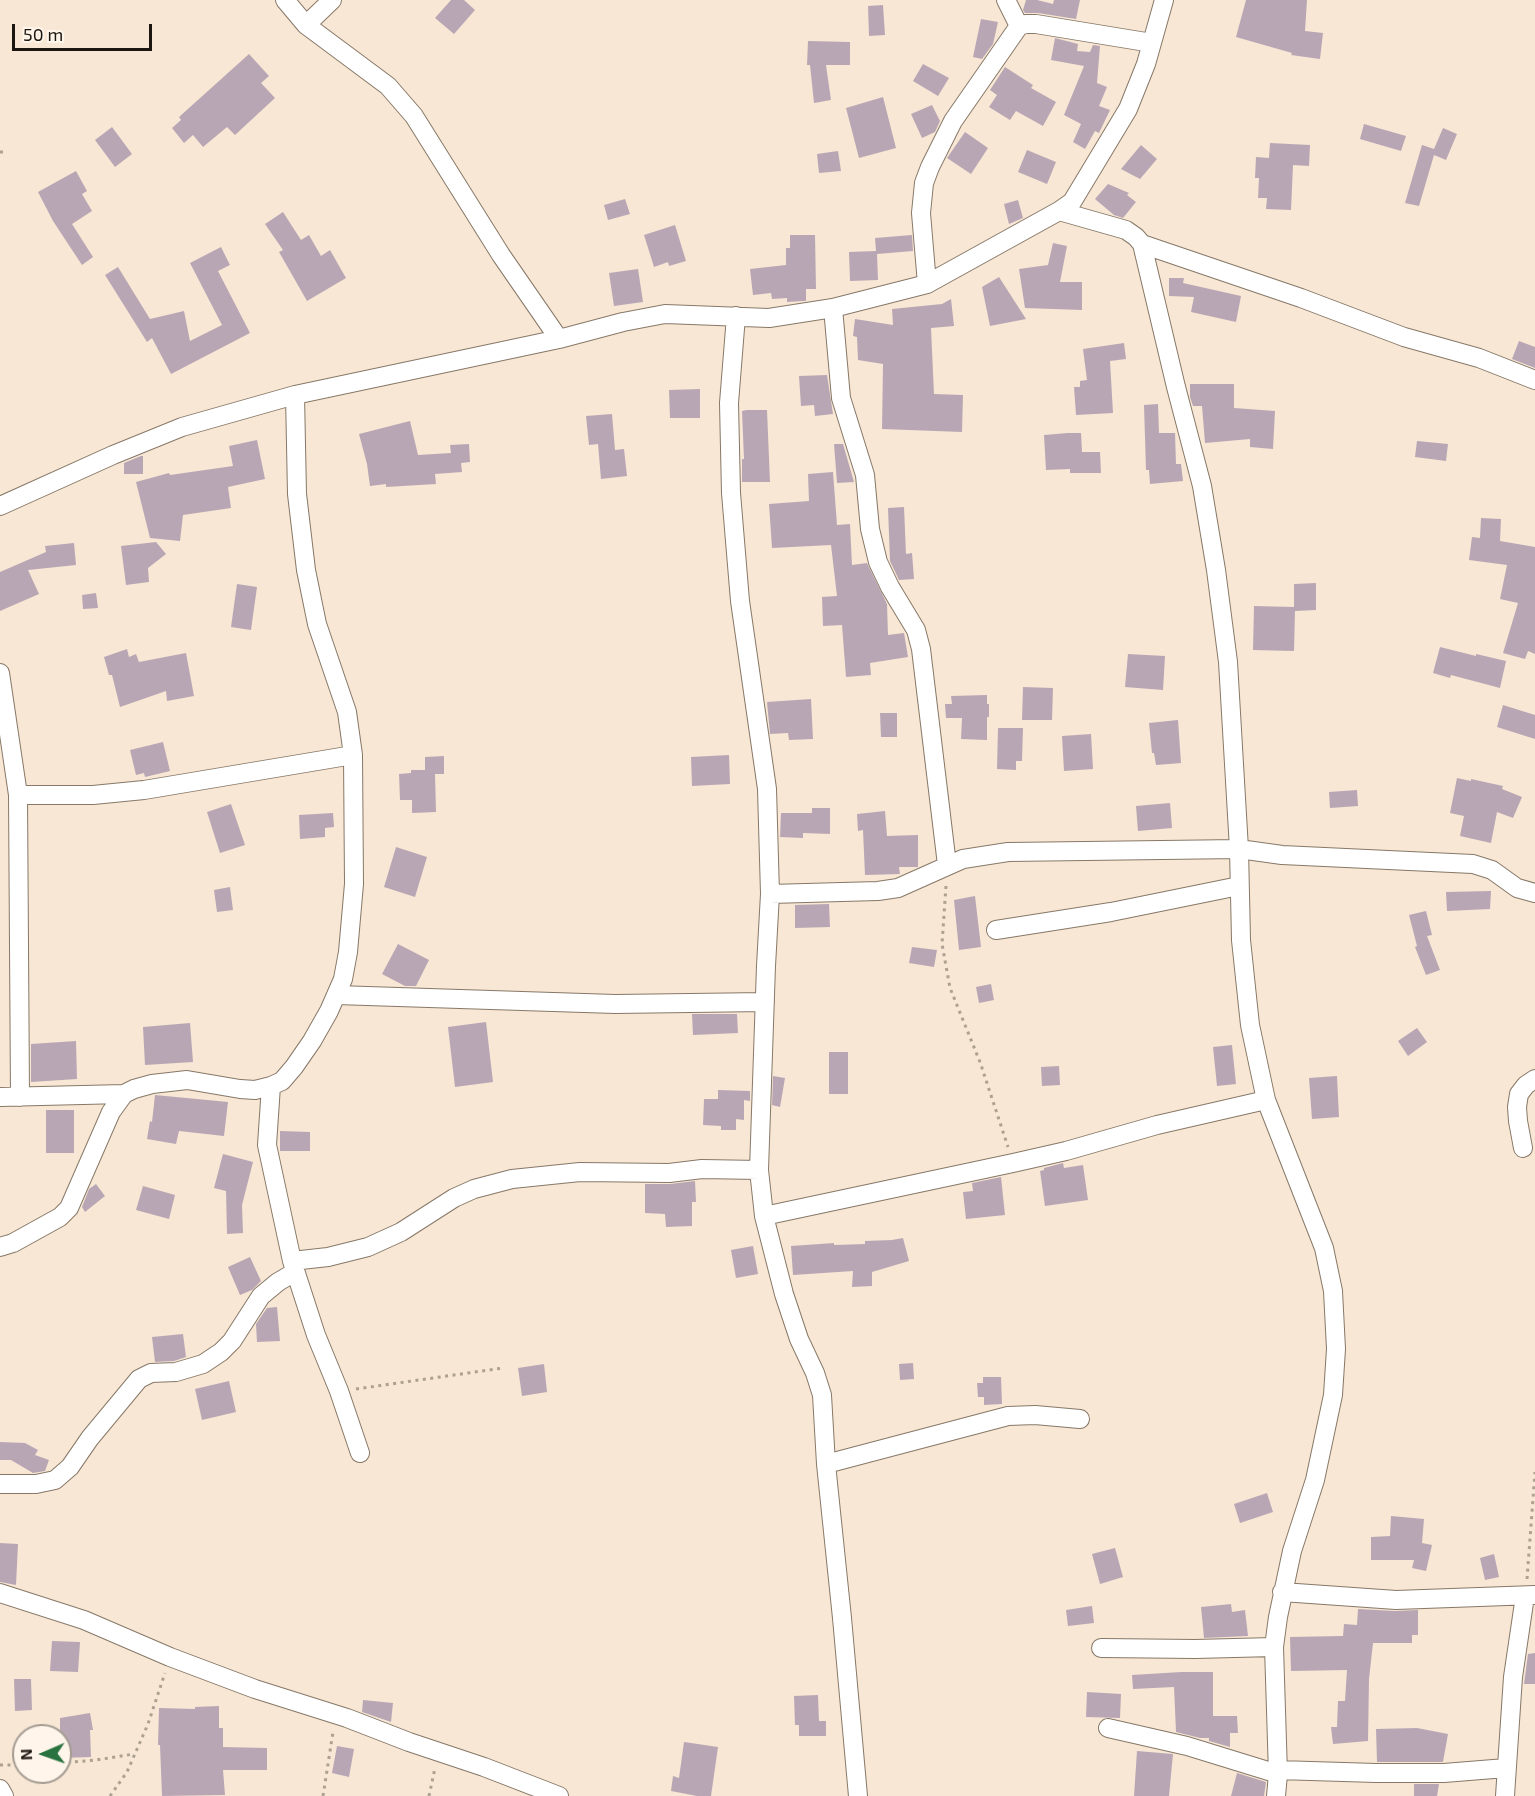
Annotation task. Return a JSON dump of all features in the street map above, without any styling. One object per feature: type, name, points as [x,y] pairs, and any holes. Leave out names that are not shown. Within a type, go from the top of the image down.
[{"type":"street","points":[[285,0],[306,25],[388,86],[414,116],[501,255],[559,339]]},
{"type":"street","points":[[306,25],[332,0]]},
{"type":"street","points":[[1006,0],[1019,26]]},
{"type":"street","points":[[0,506],[182,427],[296,395],[665,314],[769,318],[833,308],[927,284],[1072,202],[1122,121],[1146,64],[1164,0]]},
{"type":"street","points":[[927,284],[921,213],[924,183],[953,121],[1019,26],[1036,24],[1152,43]]},
{"type":"street","points":[[1059,211],[1126,230],[1142,244],[1202,486],[1216,570],[1228,662],[1239,849],[1241,940],[1250,1025],[1266,1100],[1324,1248],[1333,1291],[1336,1349],[1333,1395],[1315,1480],[1292,1551],[1282,1592],[1274,1647],[1278,1772],[1276,1796]]},
{"type":"street","points":[[1142,244],[1301,298],[1404,337],[1479,358],[1535,380]]},
{"type":"street","points":[[833,308],[841,398],[865,475],[870,529],[878,561],[915,630],[921,649],[947,865]]},
{"type":"street","points":[[736,316],[729,403],[731,493],[740,601],[767,789],[770,894],[759,1170],[764,1216],[784,1294],[799,1339],[815,1373],[822,1395],[826,1464],[858,1796]]},
{"type":"street","points":[[0,1097],[124,1094],[152,1084],[187,1080],[240,1089],[255,1090],[271,1086],[282,1081],[294,1067],[317,1031],[343,980],[354,884],[353,755],[346,712],[316,624],[306,570],[297,495],[296,395]]},
{"type":"street","points":[[0,673],[18,795],[20,1097]]},
{"type":"street","points":[[18,795],[93,795],[144,790],[353,755]]},
{"type":"street","points":[[770,894],[878,891],[898,888],[963,859],[1008,852],[1239,849],[1282,855],[1473,864],[1492,870],[1517,888],[1535,893]]},
{"type":"street","points":[[996,930],[1111,912],[1239,886]]},
{"type":"street","points":[[336,994],[615,1004],[765,1002]]},
{"type":"street","points":[[1523,1148],[1517,1107],[1519,1094],[1535,1079]]},
{"type":"street","points":[[271,1086],[267,1145],[293,1266],[360,1453]]},
{"type":"street","points":[[0,1247],[13,1243],[60,1216],[69,1208],[111,1112],[124,1094]]},
{"type":"street","points":[[764,1216],[1066,1151],[1157,1125],[1266,1100]]},
{"type":"street","points":[[0,1484],[36,1484],[55,1480],[70,1467],[90,1438],[139,1379],[151,1373],[176,1372],[203,1364],[221,1352],[232,1341],[261,1296],[293,1266],[368,1247],[401,1232],[454,1197],[512,1179],[580,1172],[669,1173],[702,1169],[759,1170]]},
{"type":"street","points":[[826,1464],[1008,1416],[1035,1415],[1080,1419]]},
{"type":"street","points":[[1282,1592],[1396,1600],[1530,1595],[1513,1677],[1505,1796]]},
{"type":"street","points":[[0,1593],[84,1620],[170,1657],[255,1689],[484,1767],[559,1796]]},
{"type":"street","points":[[1101,1648],[1274,1647]]},
{"type":"street","points":[[1108,1728],[1187,1746],[1278,1772],[1432,1773],[1506,1768]]},
{"type":"street","points":[[0,1789],[4,1796]]},
{"type":"path","points":[[0,152],[6,152]]},
{"type":"path","points":[[947,865],[942,944],[950,988],[980,1062],[1013,1163]]},
{"type":"path","points":[[339,1391],[503,1368]]},
{"type":"path","points":[[1530,1595],[1535,1472]]},
{"type":"path","points":[[110,1796],[127,1772],[148,1724],[170,1657]]},
{"type":"path","points":[[323,1796],[336,1715]]},
{"type":"path","points":[[429,1796],[438,1751]]},
{"type":"path","points":[[72,1762],[134,1754]]},
{"type":"building","points":[[451,0],[464,0],[475,10],[454,34],[435,18]]},
{"type":"building","points":[[1026,0],[1053,4],[1054,0],[1080,0],[1076,19],[1025,13],[1023,10]]},
{"type":"building","points":[[1246,0],[1307,0],[1305,31],[1323,33],[1320,59],[1291,55],[1292,53],[1236,37]]},
{"type":"building","points":[[883,5],[885,35],[869,36],[868,6]]},
{"type":"building","points":[[981,19],[998,22],[993,44],[982,59],[973,57]]},
{"type":"building","points":[[1055,38],[1078,44],[1077,51],[1090,52],[1093,45],[1100,46],[1097,83],[1107,87],[1099,106],[1110,110],[1099,133],[1095,131],[1085,149],[1073,142],[1081,124],[1064,115],[1084,66],[1051,60]]},
{"type":"building","points":[[808,41],[850,42],[850,65],[826,65],[831,100],[814,103],[810,65],[807,65]]},
{"type":"building","points":[[249,54],[269,76],[261,83],[275,98],[235,135],[227,127],[203,147],[193,135],[184,143],[172,128],[181,120],[179,117]]},
{"type":"building","points":[[923,64],[949,78],[938,96],[913,81]]},
{"type":"building","points":[[1005,67],[1033,85],[1031,88],[1056,102],[1043,126],[1016,111],[1010,120],[989,107],[997,95],[990,90]]},
{"type":"building","points":[[883,97],[896,148],[859,158],[846,108]]},
{"type":"building","points":[[932,105],[940,121],[935,132],[922,138],[911,114]]},
{"type":"building","points":[[1364,124],[1406,136],[1401,151],[1360,139]]},
{"type":"building","points":[[112,127],[132,154],[115,167],[95,140]]},
{"type":"building","points":[[1443,128],[1457,134],[1446,160],[1434,155],[1419,206],[1405,203],[1422,145],[1434,149]]},
{"type":"building","points":[[965,132],[988,148],[971,174],[947,158]]},
{"type":"building","points":[[1270,143],[1310,145],[1309,166],[1293,165],[1291,210],[1266,209],[1267,198],[1258,198],[1259,178],[1255,178],[1256,157],[1269,158]]},
{"type":"building","points":[[1141,145],[1157,159],[1140,179],[1121,169]]},
{"type":"building","points":[[1027,150],[1056,162],[1047,184],[1018,172]]},
{"type":"building","points":[[838,151],[841,171],[819,173],[817,154]]},
{"type":"building","points":[[76,171],[87,191],[82,194],[92,211],[72,224],[93,257],[82,265],[53,221],[38,192]]},
{"type":"building","points":[[1108,184],[1129,193],[1127,195],[1136,202],[1123,218],[1114,215],[1095,199]]},
{"type":"building","points":[[625,199],[630,214],[608,220],[604,205]]},
{"type":"building","points":[[1018,200],[1023,218],[1009,224],[1004,204]]},
{"type":"building","points":[[283,212],[301,240],[309,235],[321,256],[330,250],[346,278],[307,301],[279,252],[283,250],[265,224]]},
{"type":"building","points":[[675,225],[686,261],[669,266],[668,262],[654,267],[644,235]]},
{"type":"building","points":[[790,235],[815,235],[816,289],[806,289],[806,301],[787,302],[787,298],[772,299],[771,293],[753,295],[750,269],[786,265],[786,248],[790,248]]},
{"type":"building","points":[[912,235],[913,251],[877,254],[878,280],[850,281],[849,252],[876,251],[875,238]]},
{"type":"building","points":[[1053,243],[1067,246],[1060,282],[1082,282],[1082,310],[1025,308],[1019,269],[1048,265]]},
{"type":"building","points":[[221,247],[230,265],[218,271],[250,333],[171,374],[152,338],[147,342],[105,275],[118,267],[150,319],[184,311],[190,341],[222,325],[190,263]]},
{"type":"building","points":[[638,269],[643,302],[614,306],[609,273]]},
{"type":"building","points":[[999,277],[1026,319],[990,326],[982,287]]},
{"type":"building","points":[[1169,278],[1184,278],[1183,283],[1241,296],[1236,322],[1191,312],[1194,297],[1169,296]]},
{"type":"building","points":[[951,299],[954,326],[931,328],[934,394],[963,395],[962,432],[882,429],[883,364],[858,360],[857,337],[853,336],[855,319],[893,325],[892,309],[942,304]]},
{"type":"building","points":[[1519,341],[1535,347],[1535,368],[1512,359]]},
{"type":"building","points":[[1124,343],[1126,359],[1110,361],[1113,413],[1076,415],[1074,387],[1080,387],[1080,381],[1087,380],[1083,349]]},
{"type":"building","points":[[827,375],[833,414],[815,416],[814,405],[801,406],[799,376]]},
{"type":"building","points":[[1190,384],[1234,384],[1234,408],[1275,411],[1273,449],[1250,447],[1250,439],[1205,443],[1202,406],[1193,406]]},
{"type":"building","points":[[700,389],[700,418],[670,418],[669,390]]},
{"type":"building","points":[[1158,404],[1159,433],[1175,433],[1176,464],[1181,464],[1183,481],[1150,484],[1149,470],[1146,470],[1144,405]]},
{"type":"building","points":[[767,410],[770,482],[742,482],[742,459],[744,459],[742,411]]},
{"type":"building","points":[[612,414],[615,450],[624,449],[627,476],[601,479],[598,444],[589,445],[586,416]]},
{"type":"building","points":[[410,421],[418,455],[451,453],[450,445],[469,444],[470,462],[461,463],[462,472],[435,474],[436,484],[370,486],[359,434]]},
{"type":"building","points":[[1081,433],[1082,452],[1100,452],[1101,473],[1070,473],[1070,469],[1046,470],[1044,435]]},
{"type":"building","points":[[257,440],[265,479],[228,487],[231,508],[183,515],[180,541],[150,538],[136,482],[169,473],[170,475],[233,466],[229,446]]},
{"type":"building","points":[[1417,441],[1448,444],[1446,461],[1415,457]]},
{"type":"building","points":[[834,444],[843,444],[854,482],[837,483]]},
{"type":"building","points":[[143,456],[143,474],[124,474],[124,463]]},
{"type":"building","points":[[833,472],[837,525],[850,524],[852,565],[867,563],[887,604],[888,635],[904,633],[908,657],[870,663],[871,675],[846,677],[842,625],[823,626],[822,597],[837,596],[831,545],[772,548],[769,504],[809,501],[808,474]]},
{"type":"building","points":[[904,507],[906,554],[912,553],[914,579],[899,580],[890,561],[888,508]]},
{"type":"building","points":[[1481,518],[1501,519],[1500,541],[1535,547],[1535,654],[1528,651],[1525,659],[1503,653],[1518,603],[1500,599],[1507,565],[1469,560],[1472,537],[1480,538]]},
{"type":"building","points":[[156,542],[166,554],[148,568],[149,582],[126,585],[121,546]]},
{"type":"building","points":[[74,543],[76,565],[28,570],[39,594],[0,611],[0,572],[46,552],[45,546]]},
{"type":"building","points":[[1316,583],[1316,610],[1295,611],[1294,651],[1253,650],[1254,606],[1294,607],[1294,584]]},
{"type":"building","points":[[237,584],[257,587],[251,630],[231,627]]},
{"type":"building","points":[[96,593],[98,608],[83,609],[82,595]]},
{"type":"building","points":[[1440,647],[1506,661],[1500,688],[1451,675],[1450,678],[1433,673]]},
{"type":"building","points":[[127,649],[129,657],[136,654],[139,662],[186,653],[194,696],[167,701],[166,691],[120,707],[112,675],[109,675],[104,657]]},
{"type":"building","points":[[1128,654],[1165,656],[1163,690],[1125,687]]},
{"type":"building","points":[[1023,687],[1053,688],[1052,720],[1022,720]]},
{"type":"building","points":[[987,695],[989,717],[987,717],[987,740],[961,739],[962,718],[946,718],[945,704],[952,704],[951,696]]},
{"type":"building","points":[[811,699],[813,739],[789,740],[788,733],[770,734],[767,702]]},
{"type":"building","points":[[1503,705],[1535,715],[1535,739],[1497,727]]},
{"type":"building","points":[[880,713],[897,713],[897,737],[881,737]]},
{"type":"building","points":[[1178,720],[1181,763],[1156,765],[1154,753],[1152,753],[1149,723]]},
{"type":"building","points":[[998,728],[1023,728],[1022,761],[1016,761],[1016,770],[997,769]]},
{"type":"building","points":[[1091,734],[1093,769],[1064,771],[1062,736]]},
{"type":"building","points":[[163,742],[170,771],[145,777],[144,773],[136,775],[130,750]]},
{"type":"building","points":[[729,755],[730,784],[692,786],[691,757]]},
{"type":"building","points":[[444,756],[444,774],[435,774],[436,812],[412,813],[412,800],[400,800],[399,774],[411,773],[411,770],[425,770],[425,757]]},
{"type":"building","points":[[1457,778],[1503,786],[1502,789],[1522,797],[1513,818],[1497,812],[1491,843],[1460,836],[1464,816],[1450,813]]},
{"type":"building","points":[[1357,790],[1358,806],[1330,808],[1329,792]]},
{"type":"building","points":[[1170,803],[1172,828],[1138,831],[1136,806]]},
{"type":"building","points":[[231,804],[245,845],[220,853],[207,812]]},
{"type":"building","points":[[812,808],[830,808],[830,834],[803,833],[803,838],[780,837],[781,813],[812,813]]},
{"type":"building","points":[[885,811],[887,836],[918,835],[918,867],[899,867],[900,874],[865,875],[863,830],[858,831],[857,814]]},
{"type":"building","points":[[333,813],[334,827],[325,828],[325,837],[300,839],[299,815]]},
{"type":"building","points":[[396,847],[427,857],[415,897],[384,887]]},
{"type":"building","points":[[230,887],[233,910],[217,912],[214,890]]},
{"type":"building","points":[[1491,891],[1490,909],[1447,911],[1446,892]]},
{"type":"building","points":[[975,896],[981,947],[959,950],[954,900]]},
{"type":"building","points":[[829,904],[830,927],[795,928],[795,905]]},
{"type":"building","points":[[1426,911],[1432,935],[1427,936],[1440,970],[1426,975],[1415,947],[1417,946],[1409,915]]},
{"type":"building","points":[[398,944],[429,960],[416,986],[405,986],[382,974]]},
{"type":"building","points":[[912,947],[937,950],[934,967],[909,963]]},
{"type":"building","points":[[991,984],[994,1000],[979,1003],[976,987]]},
{"type":"building","points":[[692,1014],[737,1014],[738,1033],[693,1035]]},
{"type":"building","points":[[486,1022],[493,1082],[455,1087],[448,1027]]},
{"type":"building","points":[[190,1023],[193,1062],[145,1065],[143,1027]]},
{"type":"building","points":[[1417,1028],[1427,1042],[1408,1056],[1398,1041]]},
{"type":"building","points":[[76,1041],[77,1079],[31,1082],[31,1044]]},
{"type":"building","points":[[1232,1045],[1236,1084],[1217,1086],[1213,1047]]},
{"type":"building","points":[[829,1052],[848,1052],[848,1094],[829,1094]]},
{"type":"building","points":[[1059,1066],[1060,1085],[1042,1086],[1041,1067]]},
{"type":"building","points":[[773,1076],[785,1078],[780,1107],[772,1105]]},
{"type":"building","points":[[1337,1076],[1339,1117],[1312,1119],[1309,1078]]},
{"type":"building","points":[[718,1090],[750,1091],[750,1101],[744,1100],[744,1120],[736,1119],[736,1130],[721,1130],[721,1126],[703,1125],[704,1099],[718,1099]]},
{"type":"building","points":[[155,1095],[228,1102],[224,1136],[179,1131],[176,1144],[147,1139],[150,1121],[152,1122]]},
{"type":"building","points":[[46,1110],[74,1110],[74,1153],[46,1153]]},
{"type":"building","points":[[280,1131],[310,1132],[310,1151],[280,1151]]},
{"type":"building","points":[[223,1154],[253,1162],[242,1205],[243,1233],[227,1234],[226,1191],[214,1188]]},
{"type":"building","points":[[1063,1163],[1064,1168],[1083,1165],[1088,1200],[1045,1206],[1040,1171]]},
{"type":"building","points":[[1001,1177],[1005,1215],[966,1219],[963,1192],[973,1191],[972,1183]]},
{"type":"building","points":[[695,1181],[696,1202],[692,1202],[692,1226],[666,1227],[665,1214],[645,1213],[645,1184]]},
{"type":"building","points":[[96,1184],[105,1196],[85,1212],[82,1207],[89,1189]]},
{"type":"building","points":[[143,1186],[175,1195],[169,1219],[136,1210]]},
{"type":"building","points":[[903,1238],[909,1261],[872,1272],[872,1286],[852,1287],[853,1271],[793,1275],[791,1246],[834,1243],[834,1245],[865,1244],[865,1241]]},
{"type":"building","points":[[753,1246],[758,1274],[736,1278],[731,1250]]},
{"type":"building","points":[[250,1257],[261,1281],[252,1290],[240,1295],[228,1267]]},
{"type":"building","points":[[277,1307],[280,1341],[257,1342],[256,1324],[267,1308]]},
{"type":"building","points":[[183,1334],[186,1357],[174,1361],[155,1362],[152,1337]]},
{"type":"building","points":[[913,1363],[914,1379],[900,1380],[899,1364]]},
{"type":"building","points":[[544,1364],[547,1392],[522,1396],[518,1368]]},
{"type":"building","points":[[983,1377],[1001,1377],[1002,1404],[984,1405],[984,1397],[978,1397],[977,1383],[983,1383]]},
{"type":"building","points":[[229,1381],[236,1412],[202,1420],[195,1389]]},
{"type":"building","points":[[0,1442],[25,1443],[38,1450],[35,1455],[49,1460],[45,1471],[33,1473],[11,1460],[0,1460]]},
{"type":"building","points":[[1267,1493],[1273,1512],[1240,1523],[1234,1504]]},
{"type":"building","points":[[1391,1516],[1424,1519],[1422,1543],[1432,1545],[1426,1571],[1412,1568],[1414,1560],[1371,1560],[1371,1537],[1390,1536]]},
{"type":"building","points":[[0,1543],[18,1544],[16,1585],[0,1582]]},
{"type":"building","points":[[1115,1548],[1123,1577],[1100,1584],[1092,1554]]},
{"type":"building","points":[[1494,1554],[1499,1577],[1485,1580],[1480,1558]]},
{"type":"building","points":[[1231,1604],[1232,1612],[1245,1610],[1248,1636],[1204,1638],[1201,1607]]},
{"type":"building","points":[[1092,1606],[1094,1623],[1068,1626],[1066,1610]]},
{"type":"building","points":[[1358,1609],[1418,1610],[1418,1635],[1412,1635],[1412,1643],[1373,1643],[1369,1679],[1368,1741],[1333,1744],[1331,1727],[1337,1727],[1338,1701],[1345,1701],[1347,1670],[1291,1671],[1290,1637],[1343,1636],[1344,1624],[1357,1625]]},
{"type":"building","points":[[52,1641],[80,1642],[78,1672],[50,1671]]},
{"type":"building","points":[[1535,1653],[1535,1684],[1524,1684],[1528,1654]]},
{"type":"building","points":[[1213,1672],[1213,1716],[1237,1716],[1238,1733],[1230,1733],[1230,1747],[1209,1741],[1209,1738],[1176,1732],[1174,1687],[1133,1689],[1132,1675]]},
{"type":"building","points":[[14,1679],[31,1679],[32,1710],[15,1711]]},
{"type":"building","points":[[1087,1692],[1121,1694],[1120,1718],[1086,1717]]},
{"type":"building","points":[[818,1695],[819,1721],[826,1721],[826,1736],[799,1736],[799,1725],[795,1725],[794,1696]]},
{"type":"building","points":[[363,1700],[393,1703],[391,1722],[362,1712]]},
{"type":"building","points":[[219,1706],[219,1728],[223,1728],[223,1747],[267,1748],[267,1770],[223,1770],[225,1795],[162,1796],[160,1745],[158,1745],[159,1708],[195,1709],[195,1707]]},
{"type":"building","points":[[90,1713],[93,1730],[90,1730],[91,1757],[72,1758],[72,1724],[60,1724],[60,1718]]},
{"type":"building","points":[[1417,1728],[1448,1734],[1443,1762],[1377,1762],[1376,1729]]},
{"type":"building","points":[[684,1742],[718,1747],[711,1796],[671,1791],[673,1776],[679,1778]]},
{"type":"building","points":[[337,1746],[354,1749],[349,1777],[332,1773]]},
{"type":"building","points":[[1137,1751],[1173,1754],[1169,1796],[1134,1796]]},
{"type":"building","points":[[1237,1773],[1266,1782],[1264,1796],[1231,1796]]},
{"type":"building","points":[[1414,1784],[1439,1784],[1437,1796],[1414,1796]]}]
